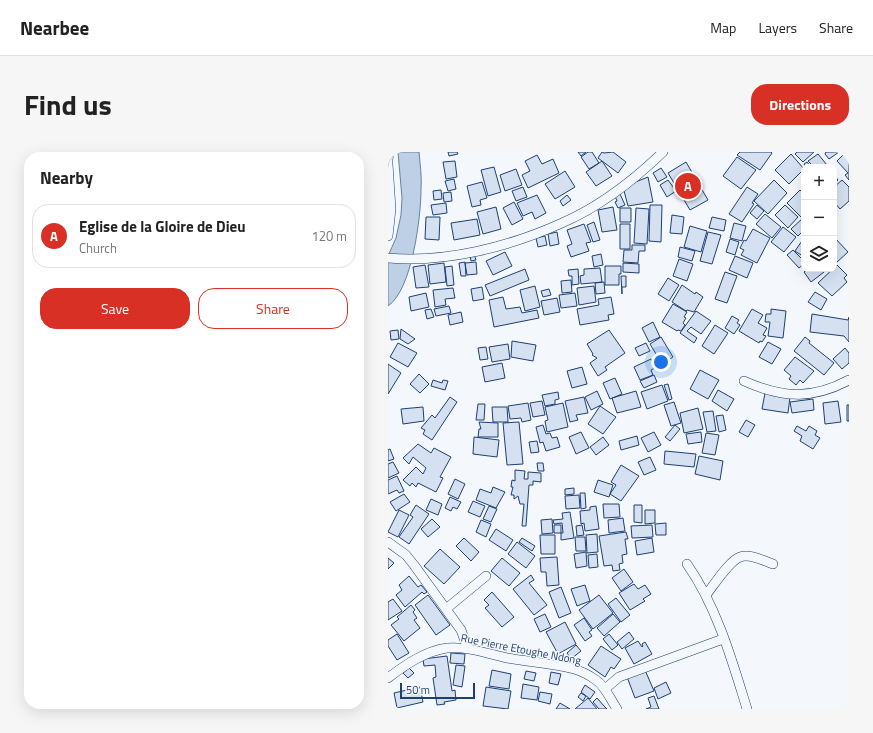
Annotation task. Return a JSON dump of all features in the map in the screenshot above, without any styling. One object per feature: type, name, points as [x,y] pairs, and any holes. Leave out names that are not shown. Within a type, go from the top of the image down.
[{"type":"street","points":[[388,160],[389,152]]},
{"type":"street","points":[[388,258],[412,260],[485,249],[522,238],[562,223],[581,214],[620,188],[664,152]]},
{"type":"street","points":[[388,164],[391,209],[388,236]]},
{"type":"street","points":[[744,381],[766,391],[788,395],[820,393],[849,380]]},
{"type":"street","points":[[388,542],[406,555],[461,630],[468,649]]},
{"type":"street","points":[[706,595],[734,560],[741,556],[752,557],[773,564]]},
{"type":"street","points":[[687,564],[706,595],[747,709]]},
{"type":"street","points":[[446,609],[486,576]]},
{"type":"street","points":[[605,689],[619,677],[723,639]]},
{"type":"street","name":"Rue Pierre Etoughe Ndong","points":[[388,678],[416,659],[431,652],[448,648],[468,649],[490,655],[573,669],[587,674],[605,689],[616,709]]},
{"type":"water","points":[[398,152],[419,152],[421,201],[414,252],[409,269],[396,298],[388,306],[388,256],[396,238],[401,215],[402,198]]},
{"type":"building","points":[[448,152],[457,152],[458,154],[449,156]]},
{"type":"building","points":[[578,152],[586,152],[581,156]]},
{"type":"building","points":[[588,152],[592,152],[599,163],[589,169],[581,157]]},
{"type":"building","points":[[602,152],[613,152],[626,162],[618,173],[598,158]]},
{"type":"building","points":[[740,152],[772,153],[760,170],[737,155]]},
{"type":"building","points":[[797,152],[814,152],[803,162],[795,154]]},
{"type":"building","points":[[826,152],[839,152],[829,159],[825,154]]},
{"type":"building","points":[[846,152],[849,152],[849,180],[845,175],[848,173],[837,161]]},
{"type":"building","points":[[791,154],[801,166],[801,172],[789,184],[775,170]]},
{"type":"building","points":[[818,154],[826,164],[811,164],[808,161]]},
{"type":"building","points":[[537,155],[542,164],[553,159],[559,173],[528,188],[522,175],[530,171],[525,161]]},
{"type":"building","points":[[737,157],[756,170],[741,189],[723,176]]},
{"type":"building","points":[[455,161],[457,177],[446,179],[443,162]]},
{"type":"building","points":[[602,161],[612,176],[596,186],[586,172]]},
{"type":"building","points":[[686,162],[708,200],[690,210],[668,173]]},
{"type":"building","points":[[494,167],[501,192],[488,196],[481,170]]},
{"type":"building","points":[[661,168],[667,177],[658,182],[653,173]]},
{"type":"building","points":[[516,169],[522,185],[505,191],[500,175]]},
{"type":"building","points":[[565,171],[575,187],[555,199],[545,184]]},
{"type":"building","points":[[648,177],[653,202],[628,206],[623,187]]},
{"type":"building","points":[[454,179],[456,189],[448,191],[445,181]]},
{"type":"building","points":[[668,180],[676,191],[667,197],[660,185]]},
{"type":"building","points":[[774,180],[787,193],[768,214],[754,201]]},
{"type":"building","points":[[842,180],[849,187],[849,201],[840,209],[837,206],[837,184]]},
{"type":"building","points":[[482,182],[487,198],[480,200],[481,205],[472,207],[467,186]]},
{"type":"building","points":[[523,187],[527,197],[516,201],[512,191]]},
{"type":"building","points":[[747,187],[758,194],[752,203],[754,204],[742,222],[729,214]]},
{"type":"building","points":[[441,190],[442,199],[434,200],[433,191]]},
{"type":"building","points":[[800,190],[801,191],[801,217],[787,203]]},
{"type":"building","points":[[451,192],[452,201],[444,202],[443,193]]},
{"type":"building","points":[[620,194],[625,205],[618,208],[615,202],[617,201],[615,196]]},
{"type":"building","points":[[537,195],[546,213],[535,219],[532,212],[523,216],[517,203]]},
{"type":"building","points":[[567,195],[571,200],[563,206],[560,201]]},
{"type":"building","points":[[514,202],[523,219],[512,225],[503,208]]},
{"type":"building","points":[[446,203],[447,213],[433,215],[431,205]]},
{"type":"building","points":[[650,205],[662,205],[661,242],[649,241]]},
{"type":"building","points":[[757,205],[764,211],[757,219],[750,213]]},
{"type":"building","points":[[785,205],[798,217],[788,228],[775,215]]},
{"type":"building","points":[[496,207],[501,229],[483,234],[477,212]]},
{"type":"building","points":[[613,207],[617,230],[602,232],[598,210]]},
{"type":"building","points":[[620,208],[631,208],[631,222],[620,222]]},
{"type":"building","points":[[636,208],[649,209],[647,244],[634,243]]},
{"type":"building","points":[[765,214],[781,227],[772,238],[756,224]]},
{"type":"building","points":[[672,215],[684,217],[682,234],[670,233]]},
{"type":"building","points":[[426,217],[440,217],[439,240],[425,239]]},
{"type":"building","points":[[712,217],[726,220],[724,231],[709,228]]},
{"type":"building","points":[[477,219],[480,235],[454,240],[451,223]]},
{"type":"building","points":[[801,220],[801,233],[798,236],[791,229]]},
{"type":"building","points":[[594,222],[600,240],[593,242],[587,225]]},
{"type":"building","points":[[734,223],[746,226],[742,241],[730,238]]},
{"type":"building","points":[[584,224],[591,242],[586,243],[589,251],[571,257],[567,246],[572,244],[567,230]]},
{"type":"building","points":[[620,224],[630,224],[630,249],[620,249]]},
{"type":"building","points":[[690,226],[707,231],[701,252],[684,247]]},
{"type":"building","points":[[783,227],[796,237],[784,252],[771,242]]},
{"type":"building","points":[[753,229],[770,238],[757,263],[741,255],[744,250],[740,248],[744,240],[746,241]]},
{"type":"building","points":[[557,232],[559,244],[550,246],[548,234]]},
{"type":"building","points":[[708,232],[721,235],[712,264],[700,261]]},
{"type":"building","points":[[545,236],[547,245],[538,247],[536,238]]},
{"type":"building","points":[[730,239],[739,242],[735,255],[726,252]]},
{"type":"building","points":[[837,240],[848,252],[837,262]]},
{"type":"building","points":[[801,242],[801,255],[795,251]]},
{"type":"building","points":[[632,245],[645,245],[645,251],[639,251],[638,263],[623,262],[624,250],[632,250]]},
{"type":"building","points":[[680,247],[695,251],[692,261],[678,257]]},
{"type":"building","points":[[793,250],[801,258],[801,266],[799,268],[787,255]]},
{"type":"building","points":[[505,252],[512,266],[493,275],[486,261]]},
{"type":"building","points":[[474,254],[476,260],[471,261],[470,255]]},
{"type":"building","points":[[601,254],[603,265],[594,267],[592,256]]},
{"type":"building","points":[[735,256],[753,263],[747,278],[729,270]]},
{"type":"building","points":[[679,259],[693,264],[687,281],[673,276]]},
{"type":"building","points":[[465,262],[466,276],[461,276],[459,263]]},
{"type":"building","points":[[476,262],[477,274],[467,275],[465,263]]},
{"type":"building","points":[[444,263],[446,282],[430,284],[428,265]]},
{"type":"building","points":[[623,263],[639,264],[639,273],[623,272]]},
{"type":"building","points":[[425,265],[429,287],[416,288],[413,267]]},
{"type":"building","points":[[837,265],[847,275],[844,278],[847,282],[832,296],[818,283],[830,272],[837,272]]},
{"type":"building","points":[[452,266],[454,285],[447,286],[445,267]]},
{"type":"building","points":[[605,266],[621,266],[619,285],[605,285]]},
{"type":"building","points":[[600,268],[602,282],[581,284],[580,276],[584,275],[584,269]]},
{"type":"building","points":[[525,269],[529,280],[490,296],[485,285]]},
{"type":"building","points":[[578,269],[579,284],[572,285],[572,276],[569,276],[568,270]]},
{"type":"building","points":[[725,272],[737,276],[727,303],[715,299]]},
{"type":"building","points":[[804,272],[824,272],[811,282]]},
{"type":"building","points":[[621,276],[626,276],[626,287],[622,287],[622,294]]},
{"type":"building","points":[[668,278],[679,285],[669,301],[658,294]]},
{"type":"building","points":[[571,280],[572,292],[562,293],[561,281]]},
{"type":"building","points":[[604,282],[605,293],[596,294],[595,283]]},
{"type":"building","points":[[682,285],[695,294],[696,292],[703,297],[694,312],[686,311],[672,302]]},
{"type":"building","points":[[535,286],[540,307],[525,311],[520,290]]},
{"type":"building","points":[[594,286],[596,302],[579,305],[577,288]]},
{"type":"building","points":[[482,287],[484,299],[473,301],[471,289]]},
{"type":"building","points":[[453,288],[455,298],[445,299],[446,305],[435,307],[433,290]]},
{"type":"building","points":[[549,289],[551,295],[543,297],[541,291]]},
{"type":"building","points":[[815,292],[827,299],[821,310],[808,302]]},
{"type":"building","points":[[426,293],[429,307],[411,311],[409,297]]},
{"type":"building","points":[[575,293],[577,306],[561,308],[559,295]]},
{"type":"building","points":[[503,297],[506,309],[520,307],[522,313],[537,310],[539,318],[494,327],[489,300]]},
{"type":"building","points":[[611,297],[614,314],[608,315],[609,320],[580,325],[577,309],[599,305],[598,299]]},
{"type":"building","points":[[557,298],[560,312],[544,315],[541,301]]},
{"type":"building","points":[[673,304],[687,312],[683,323],[685,325],[681,331],[677,331],[662,322]]},
{"type":"building","points":[[449,306],[451,313],[436,316],[434,309]]},
{"type":"building","points":[[431,309],[434,317],[427,319],[425,310]]},
{"type":"building","points":[[752,309],[763,315],[758,323],[767,328],[763,335],[766,336],[762,342],[760,341],[759,343],[739,331]]},
{"type":"building","points":[[771,309],[786,311],[783,338],[768,336],[770,322],[765,322],[766,314],[771,314]]},
{"type":"building","points":[[696,311],[711,321],[701,334],[691,327],[687,331],[697,338],[694,343],[680,333]]},
{"type":"building","points":[[461,312],[463,322],[450,325],[448,315]]},
{"type":"building","points":[[812,314],[848,320],[849,317],[849,342],[844,336],[810,332]]},
{"type":"building","points":[[732,316],[739,320],[737,323],[740,325],[734,334],[725,328]]},
{"type":"building","points":[[653,322],[660,337],[649,342],[642,328]]},
{"type":"building","points":[[715,325],[728,333],[714,354],[702,346]]},
{"type":"building","points":[[401,329],[415,339],[408,344],[400,339]]},
{"type":"building","points":[[398,330],[399,339],[391,340],[390,331]]},
{"type":"building","points":[[609,330],[625,353],[605,367],[607,370],[598,376],[590,363],[597,358],[592,355],[593,354],[587,344]]},
{"type":"building","points":[[661,337],[673,357],[662,364],[650,344]]},
{"type":"building","points":[[805,337],[810,341],[809,343],[834,363],[824,375],[794,351]]},
{"type":"building","points":[[512,341],[536,345],[533,361],[511,357]]},
{"type":"building","points":[[768,342],[781,349],[772,364],[759,357]]},
{"type":"building","points":[[398,343],[417,353],[408,367],[390,357]]},
{"type":"building","points":[[646,343],[650,351],[639,356],[635,348]]},
{"type":"building","points":[[508,344],[510,359],[492,362],[489,347]]},
{"type":"building","points":[[486,347],[488,359],[480,360],[478,348]]},
{"type":"building","points":[[845,348],[849,353],[849,363],[842,369],[833,359]]},
{"type":"building","points":[[795,357],[814,371],[803,383],[800,380],[796,385],[789,379],[791,376],[784,370]]},
{"type":"building","points":[[651,359],[655,368],[651,370],[653,375],[640,380],[634,367]]},
{"type":"building","points":[[502,363],[505,378],[485,382],[482,367]]},
{"type":"building","points":[[388,364],[401,373],[388,394]]},
{"type":"building","points":[[582,367],[587,384],[572,388],[567,371]]},
{"type":"building","points":[[700,370],[719,380],[708,399],[690,389]]},
{"type":"building","points":[[419,374],[429,384],[420,393],[410,384]]},
{"type":"building","points":[[654,375],[657,382],[644,388],[640,381]]},
{"type":"building","points":[[615,378],[622,394],[610,399],[603,383]]},
{"type":"building","points":[[433,380],[442,383],[443,380],[448,381],[445,390],[431,386]]},
{"type":"building","points":[[668,384],[672,399],[669,400],[664,385]]},
{"type":"building","points":[[662,385],[668,401],[647,409],[641,392]]},
{"type":"building","points":[[718,390],[734,399],[727,411],[712,401]]},
{"type":"building","points":[[597,391],[603,404],[591,410],[585,397]]},
{"type":"building","points":[[636,391],[641,407],[617,413],[612,398]]},
{"type":"building","points":[[558,392],[559,399],[555,400],[555,404],[545,406],[542,395]]},
{"type":"building","points":[[765,393],[790,397],[788,413],[762,409]]},
{"type":"building","points":[[450,397],[457,402],[432,440],[423,434],[425,430],[421,428],[432,415],[435,418]]},
{"type":"building","points":[[584,397],[588,413],[576,415],[578,420],[570,422],[565,401]]},
{"type":"building","points":[[813,399],[814,410],[792,413],[790,402]]},
{"type":"building","points":[[542,401],[545,415],[533,417],[530,403]]},
{"type":"building","points":[[838,401],[841,422],[825,424],[823,403]]},
{"type":"building","points":[[674,402],[681,423],[671,426],[664,405]]},
{"type":"building","points":[[528,403],[531,420],[522,422],[521,418],[510,419],[508,406]]},
{"type":"building","points":[[563,403],[568,427],[547,432],[545,421],[548,420],[545,407]]},
{"type":"building","points":[[478,404],[485,404],[484,420],[476,420]]},
{"type":"building","points":[[847,405],[849,405],[849,421],[847,421]]},
{"type":"building","points":[[600,406],[616,417],[603,434],[588,424]]},
{"type":"building","points":[[423,407],[424,421],[403,424],[401,409]]},
{"type":"building","points":[[492,407],[507,407],[508,422],[493,422]]},
{"type":"building","points":[[698,408],[703,429],[684,433],[680,413]]},
{"type":"building","points":[[713,411],[716,431],[707,432],[703,412]]},
{"type":"building","points":[[723,415],[726,430],[719,432],[716,416]]},
{"type":"building","points":[[746,420],[755,425],[748,437],[739,432]]},
{"type":"building","points":[[479,422],[498,423],[498,437],[478,437],[479,429],[481,429]]},
{"type":"building","points":[[519,422],[523,464],[507,465],[503,423]]},
{"type":"building","points":[[543,425],[546,434],[550,433],[552,438],[557,437],[560,447],[546,451],[543,442],[540,443],[536,427]]},
{"type":"building","points":[[675,425],[680,429],[670,441],[665,437]]},
{"type":"building","points":[[797,426],[806,431],[809,426],[817,431],[815,435],[820,438],[813,449],[800,441],[802,436],[794,431]]},
{"type":"building","points":[[581,432],[589,448],[576,454],[569,437]]},
{"type":"building","points":[[654,432],[661,445],[648,452],[641,438]]},
{"type":"building","points":[[701,432],[702,442],[688,444],[686,434]]},
{"type":"building","points":[[706,433],[719,435],[715,455],[702,453]]},
{"type":"building","points":[[637,436],[639,445],[621,450],[619,441]]},
{"type":"building","points":[[474,437],[499,440],[497,457],[473,454]]},
{"type":"building","points":[[603,437],[609,445],[596,455],[590,447]]},
{"type":"building","points":[[537,441],[539,452],[531,453],[529,442]]},
{"type":"building","points":[[418,444],[431,453],[434,448],[451,457],[440,477],[443,478],[436,492],[418,483],[416,487],[412,483],[410,486],[403,480],[416,467],[423,474],[426,468],[413,457],[409,464],[403,458]]},
{"type":"building","points":[[390,449],[394,459],[388,461],[388,450]]},
{"type":"building","points":[[665,451],[696,454],[694,467],[664,464]]},
{"type":"building","points":[[699,456],[723,461],[720,480],[695,474]]},
{"type":"building","points":[[650,457],[656,470],[644,475],[638,462]]},
{"type":"building","points":[[393,462],[399,473],[388,478],[388,464]]},
{"type":"building","points":[[537,463],[543,463],[544,471],[538,471]]},
{"type":"building","points":[[621,465],[639,476],[621,501],[610,494],[616,485],[611,482]]},
{"type":"building","points":[[515,470],[525,471],[524,479],[528,479],[528,472],[541,473],[541,482],[533,481],[533,485],[529,485],[526,526],[522,526],[524,504],[520,504],[518,496],[514,499],[514,495],[511,495],[513,487],[511,487],[512,480],[515,481]]},
{"type":"building","points":[[397,476],[404,491],[399,493],[397,490],[388,494],[388,480]]},
{"type":"building","points":[[455,479],[465,484],[458,499],[448,494]]},
{"type":"building","points":[[598,480],[613,485],[609,497],[594,492]]},
{"type":"building","points":[[493,487],[505,492],[496,508],[476,500],[480,489],[491,493]]},
{"type":"building","points":[[574,488],[574,494],[565,495],[565,489]]},
{"type":"building","points":[[580,493],[585,493],[586,508],[581,509]]},
{"type":"building","points":[[404,494],[410,502],[396,511],[390,502]]},
{"type":"building","points":[[579,495],[580,508],[566,509],[565,496]]},
{"type":"building","points":[[450,497],[461,502],[457,509],[453,507],[451,511],[445,508]]},
{"type":"building","points":[[431,499],[442,504],[438,515],[426,510]]},
{"type":"building","points":[[473,501],[485,506],[480,517],[468,512]]},
{"type":"building","points":[[603,504],[619,504],[620,517],[604,518]]},
{"type":"building","points":[[416,505],[429,514],[409,544],[399,537],[413,517],[410,515]]},
{"type":"building","points":[[634,505],[642,505],[642,523],[634,522]]},
{"type":"building","points":[[489,506],[497,509],[491,522],[483,519]]},
{"type":"building","points":[[596,506],[599,529],[585,531],[584,523],[581,524],[580,511],[590,510],[590,507]]},
{"type":"building","points":[[399,510],[409,515],[398,537],[388,532]]},
{"type":"building","points":[[645,510],[655,510],[655,523],[645,524]]},
{"type":"building","points":[[570,512],[574,538],[561,540],[561,533],[563,533],[562,523],[554,524],[553,520],[563,519],[562,513]]},
{"type":"building","points":[[623,518],[625,531],[609,533],[608,520]]},
{"type":"building","points":[[432,519],[440,527],[428,537],[421,529]]},
{"type":"building","points":[[552,519],[553,533],[542,534],[541,520]]},
{"type":"building","points":[[481,520],[491,524],[486,537],[476,532]]},
{"type":"building","points":[[666,523],[666,535],[656,535],[655,524]]},
{"type":"building","points":[[554,525],[561,525],[561,533],[554,533]]},
{"type":"building","points":[[582,525],[584,535],[577,536],[576,526]]},
{"type":"building","points":[[652,525],[653,537],[632,538],[631,526]]},
{"type":"building","points":[[496,529],[513,540],[506,551],[489,540]]},
{"type":"building","points":[[626,532],[628,539],[625,539],[627,554],[622,555],[623,563],[619,564],[620,570],[613,571],[612,565],[604,566],[599,536]]},
{"type":"building","points":[[597,534],[598,552],[587,553],[586,535]]},
{"type":"building","points":[[540,535],[555,535],[555,554],[541,554]]},
{"type":"building","points":[[575,537],[585,537],[586,551],[576,551]]},
{"type":"building","points":[[464,538],[479,552],[471,561],[456,546]]},
{"type":"building","points":[[522,538],[535,546],[532,551],[519,542]]},
{"type":"building","points":[[652,538],[654,552],[637,555],[635,541]]},
{"type":"building","points":[[517,542],[535,556],[526,568],[508,554]]},
{"type":"building","points":[[440,549],[460,567],[444,584],[424,566]]},
{"type":"building","points":[[586,552],[587,566],[576,568],[574,554]]},
{"type":"building","points":[[597,554],[598,567],[589,568],[588,555]]},
{"type":"building","points":[[557,557],[559,585],[547,586],[546,572],[541,572],[540,558]]},
{"type":"building","points":[[388,558],[394,563],[388,569]]},
{"type":"building","points":[[502,558],[520,573],[509,586],[491,571]]},
{"type":"building","points":[[624,569],[633,582],[621,591],[612,578]]},
{"type":"building","points":[[531,575],[534,580],[529,583],[547,605],[534,615],[513,589]]},
{"type":"building","points":[[409,576],[418,587],[421,585],[427,592],[424,594],[422,592],[405,607],[396,595],[402,590],[399,585]]},
{"type":"building","points":[[634,584],[638,589],[645,585],[651,594],[643,599],[645,601],[630,610],[619,593]]},
{"type":"building","points":[[585,585],[590,601],[577,606],[571,589]]},
{"type":"building","points":[[561,587],[571,613],[559,618],[549,592]]},
{"type":"building","points":[[492,592],[514,617],[502,627],[485,608],[489,605],[484,600]]},
{"type":"building","points":[[428,595],[450,625],[436,635],[415,605]]},
{"type":"building","points":[[599,595],[613,613],[593,629],[579,610]]},
{"type":"building","points":[[616,598],[630,615],[621,622],[608,604]]},
{"type":"building","points":[[393,599],[402,611],[388,620],[388,602]]},
{"type":"building","points":[[411,605],[415,610],[413,612],[417,618],[414,620],[420,628],[404,641],[391,625],[399,619],[397,617]]},
{"type":"building","points":[[545,614],[551,627],[540,632],[534,619]]},
{"type":"building","points":[[613,614],[620,622],[604,636],[597,628]]},
{"type":"building","points":[[584,618],[592,630],[589,632],[592,636],[585,641],[574,625]]},
{"type":"building","points":[[565,622],[576,644],[558,654],[546,632]]},
{"type":"building","points":[[629,632],[634,639],[622,649],[617,642]]},
{"type":"building","points":[[397,634],[409,653],[397,660],[388,646],[388,640]]},
{"type":"building","points":[[609,634],[618,645],[612,650],[603,639]]},
{"type":"building","points":[[638,641],[642,647],[642,644],[645,642],[652,654],[634,664],[625,648]]},
{"type":"building","points":[[576,645],[581,651],[571,659],[567,653]]},
{"type":"building","points":[[601,646],[621,659],[614,669],[611,667],[605,677],[588,665]]},
{"type":"building","points":[[451,653],[465,654],[464,664],[450,663]]},
{"type":"building","points":[[447,656],[452,691],[455,690],[456,700],[437,705],[433,678],[436,677],[435,665],[424,666],[423,659]]},
{"type":"building","points":[[456,665],[465,666],[462,687],[453,685]]},
{"type":"building","points":[[409,668],[414,673],[408,678],[403,673]]},
{"type":"building","points":[[492,670],[511,674],[509,689],[489,686]]},
{"type":"building","points":[[645,670],[654,691],[635,698],[627,677]]},
{"type":"building","points":[[526,671],[536,673],[534,681],[524,679]]},
{"type":"building","points":[[551,672],[561,674],[558,685],[549,683]]},
{"type":"building","points":[[666,682],[671,693],[658,699],[654,688]]},
{"type":"building","points":[[523,684],[539,687],[537,700],[521,698]]},
{"type":"building","points":[[585,685],[595,692],[590,699],[581,692]]},
{"type":"building","points":[[420,687],[423,702],[397,708],[394,693]]},
{"type":"building","points":[[486,687],[511,691],[508,709],[483,706]]},
{"type":"building","points":[[540,692],[552,694],[550,704],[538,701]]},
{"type":"building","points":[[581,693],[586,696],[583,701],[578,697]]},
{"type":"building","points":[[654,696],[659,709],[646,709],[651,707],[648,698]]},
{"type":"building","points":[[588,698],[597,709],[575,709]]},
{"type":"building","points":[[597,698],[607,709],[599,709],[593,702]]},
{"type":"building","points":[[560,703],[570,709],[556,709]]},
{"type":"place","name":"Eglise de la Gloire de Dieu","points":[[688,186]]}]
